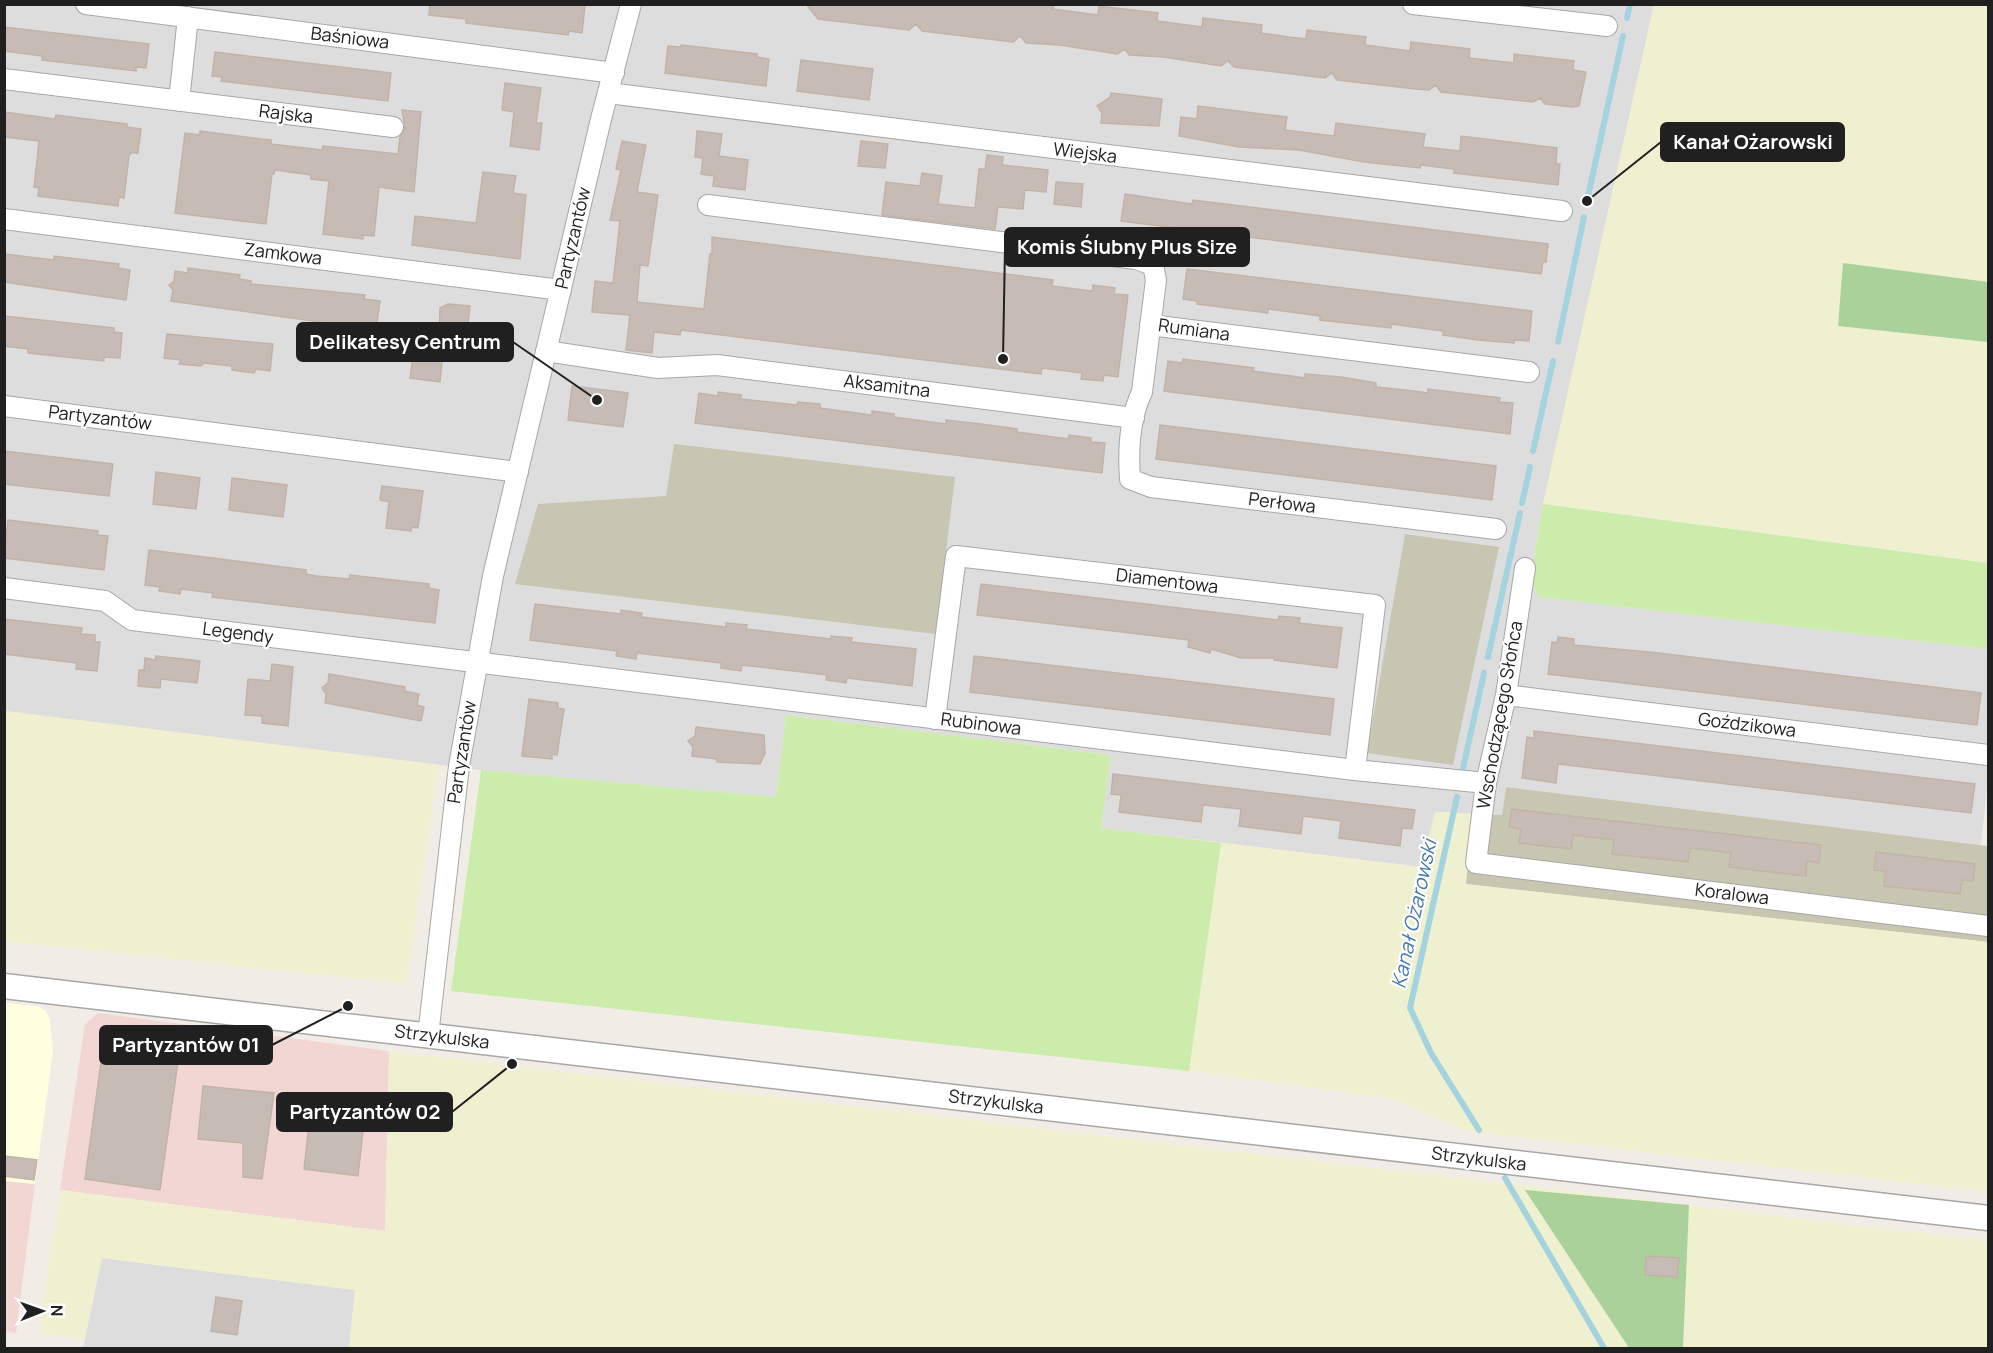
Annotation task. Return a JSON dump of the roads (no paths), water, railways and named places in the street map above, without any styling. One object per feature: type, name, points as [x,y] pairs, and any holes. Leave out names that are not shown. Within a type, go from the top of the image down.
[{"type":"street","name":"Baśniowa","points":[[86,4],[614,73]]},
{"type":"street","name":"Partyzantów","points":[[428,1036],[459,766],[477,662],[546,351],[631,4]]},
{"type":"street","points":[[1413,4],[1607,26]]},
{"type":"street","points":[[179,100],[188,16]]},
{"type":"street","name":"Rajska","points":[[4,79],[393,127]]},
{"type":"street","name":"Wiejska","points":[[608,93],[1562,211]]},
{"type":"street","name":"Rumiana","points":[[708,205],[1136,259],[1153,265],[1156,279],[1150,325],[1529,372]]},
{"type":"street","name":"Zamkowa","points":[[4,219],[561,290]]},
{"type":"street","points":[[1134,418],[1136,405],[1142,392],[1150,325]]},
{"type":"street","name":"Aksamitna","points":[[546,351],[658,368],[717,365],[1134,418]]},
{"type":"street","name":"Partyzantów","points":[[4,406],[518,472]]},
{"type":"street","name":"Perłowa","points":[[1134,418],[1129,460],[1130,479],[1151,487],[1497,529]]},
{"type":"street","name":"Diamentowa","points":[[935,718],[956,556],[1375,605],[1355,770]]},
{"type":"street","name":"Wschodzącego Słońca","points":[[1476,863],[1486,783],[1506,695],[1525,568]]},
{"type":"street","name":"Legendy","points":[[4,588],[105,601],[132,620],[477,662]]},
{"type":"street","name":"Rubinowa","points":[[477,662],[1355,770],[1486,783]]},
{"type":"street","name":"Goździkowa","points":[[1506,695],[1989,755]]},
{"type":"street","name":"Koralowa","points":[[1476,863],[1989,926]]},
{"type":"street","name":"Strzykulska","points":[[4,986],[1989,1218]]},
{"type":"waterway","name":"Kanał Ożarowski","points":[[1627,18],[1630,4]]},
{"type":"waterway","name":"Kanał Ożarowski","points":[[1587,201],[1623,36]]},
{"type":"waterway","name":"Kanał Ożarowski","points":[[1558,342],[1584,217]]},
{"type":"waterway","name":"Kanał Ożarowski","points":[[1533,451],[1553,361]]},
{"type":"waterway","name":"Kanał Ożarowski","points":[[1522,503],[1530,467]]},
{"type":"waterway","name":"Kanał Ożarowski","points":[[1488,657],[1520,513]]},
{"type":"waterway","name":"Kanał Ożarowski","points":[[1463,768],[1484,673]]},
{"type":"waterway","name":"Kanał Ożarowski","points":[[1457,797],[1410,1008],[1431,1053],[1479,1130]]},
{"type":"waterway","name":"Kanał Ożarowski","points":[[1505,1178],[1604,1348]]},
{"type":"place","name":"Kanał Ożarowski","points":[[1587,201]]},
{"type":"place","name":"Komis Ślubny Plus Size","points":[[1003,359]]},
{"type":"place","name":"Delikatesy Centrum","points":[[597,400]]},
{"type":"place","name":"Partyzantów 01","points":[[348,1006]]},
{"type":"place","name":"Partyzantów 02","points":[[512,1064]]}]
